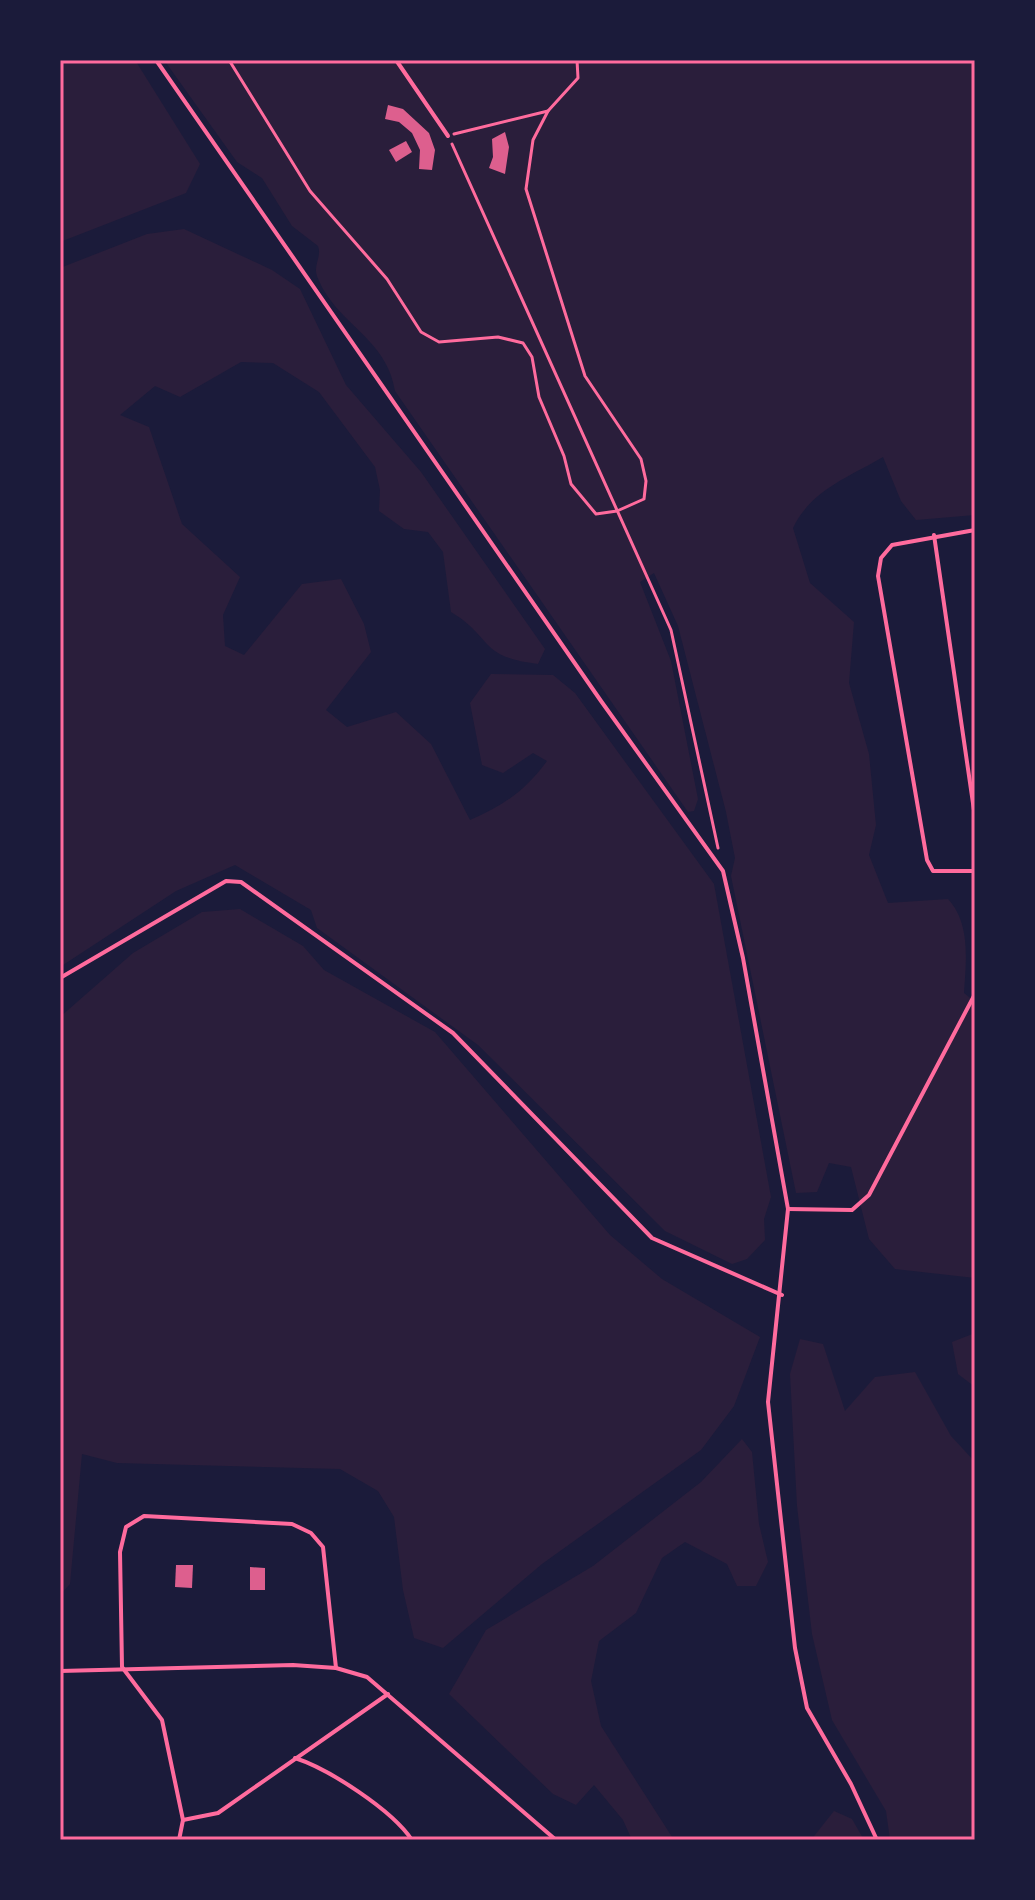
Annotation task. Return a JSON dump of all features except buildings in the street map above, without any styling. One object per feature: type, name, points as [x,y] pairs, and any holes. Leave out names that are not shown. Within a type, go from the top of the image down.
[{"type":"lane","points":[[156,60],[723,871],[743,958],[788,1209],[782,1295],[768,1402],[795,1648],[807,1708],[851,1784],[877,1840]]},
{"type":"lane","points":[[396,60],[448,136]]},
{"type":"lane","points":[[975,530],[892,545],[881,558],[878,576],[927,860],[933,871],[975,871]]},
{"type":"lane","points":[[934,535],[975,817]]},
{"type":"lane","points":[[60,978],[226,881],[241,882],[453,1033],[652,1238],[782,1295]]},
{"type":"lane","points":[[788,1209],[852,1210],[869,1195],[975,994]]},
{"type":"lane","points":[[179,1840],[183,1820],[162,1720],[122,1667],[120,1552],[126,1527],[144,1516],[292,1524],[311,1533],[323,1547],[336,1668]]},
{"type":"lane","points":[[60,1671],[122,1667],[293,1665],[336,1668],[367,1677],[556,1840]]},
{"type":"lane","points":[[183,1820],[218,1813],[388,1694]]},
{"type":"lane","points":[[295,1758],[319,1766],[358,1791],[412,1840]]},
{"type":"path","points":[[229,60],[310,191],[387,279],[421,332],[439,342],[498,337],[523,343],[532,357],[539,397],[564,456],[571,484],[596,514],[617,511],[644,499],[646,481],[641,459],[585,376],[526,189],[533,140],[548,111],[578,78],[577,60]]},
{"type":"path","points":[[548,111],[448,136],[671,630],[723,871]]},
{"type":"shaded area","points":[[60,60],[135,60],[200,164],[186,193],[60,242]]},
{"type":"shaded area","points":[[164,60],[975,60],[975,515],[916,520],[901,501],[883,457],[820,494],[793,528],[810,583],[854,622],[849,683],[869,754],[876,825],[869,855],[888,903],[948,899],[964,931],[964,993],[975,1002],[975,1278],[895,1269],[869,1239],[851,1167],[829,1163],[817,1192],[796,1193],[731,876],[735,858],[726,812],[678,626],[654,573],[640,582],[671,661],[698,799],[694,811],[688,812],[395,391],[382,357],[325,293],[316,272],[318,246],[292,226],[262,178],[237,162]]},
{"type":"shaded area","points":[[184,229],[272,270],[300,289],[346,385],[421,472],[545,649],[538,664],[505,656],[495,651],[451,612],[443,552],[428,532],[404,529],[379,511],[380,490],[375,467],[319,392],[273,363],[241,362],[180,397],[155,386],[120,415],[149,427],[182,524],[240,577],[223,615],[225,646],[244,655],[302,584],[341,579],[364,624],[371,652],[326,710],[347,727],[396,712],[431,744],[470,820],[513,796],[547,761],[533,753],[503,773],[482,765],[470,703],[491,674],[553,675],[575,693],[714,884],[771,1197],[764,1219],[765,1240],[747,1259],[732,1264],[665,1231],[478,1045],[317,928],[311,910],[235,865],[176,891],[60,967],[60,268],[147,234]]},
{"type":"shaded area","points":[[240,909],[303,946],[324,970],[435,1032],[610,1235],[662,1279],[760,1337],[734,1406],[701,1450],[542,1564],[443,1648],[414,1638],[403,1590],[394,1517],[378,1491],[340,1469],[117,1463],[82,1454],[70,1584],[60,1595],[60,1017],[133,953],[202,912]]},
{"type":"shaded area","points":[[975,1333],[975,1387],[958,1374],[952,1342]]},
{"type":"shaded area","points":[[800,1339],[823,1344],[845,1411],[875,1377],[915,1372],[951,1436],[975,1462],[975,1840],[890,1840],[886,1811],[832,1720],[812,1634],[797,1506],[790,1374]]},
{"type":"shaded area","points":[[742,1439],[752,1452],[759,1524],[768,1562],[756,1586],[737,1586],[727,1564],[685,1542],[662,1558],[636,1613],[599,1641],[591,1681],[601,1726],[674,1840],[632,1840],[623,1820],[594,1785],[576,1805],[553,1794],[449,1694],[486,1630],[593,1566],[701,1482]]},
{"type":"shaded area","points":[[834,1811],[852,1819],[864,1840],[811,1840]]}]
